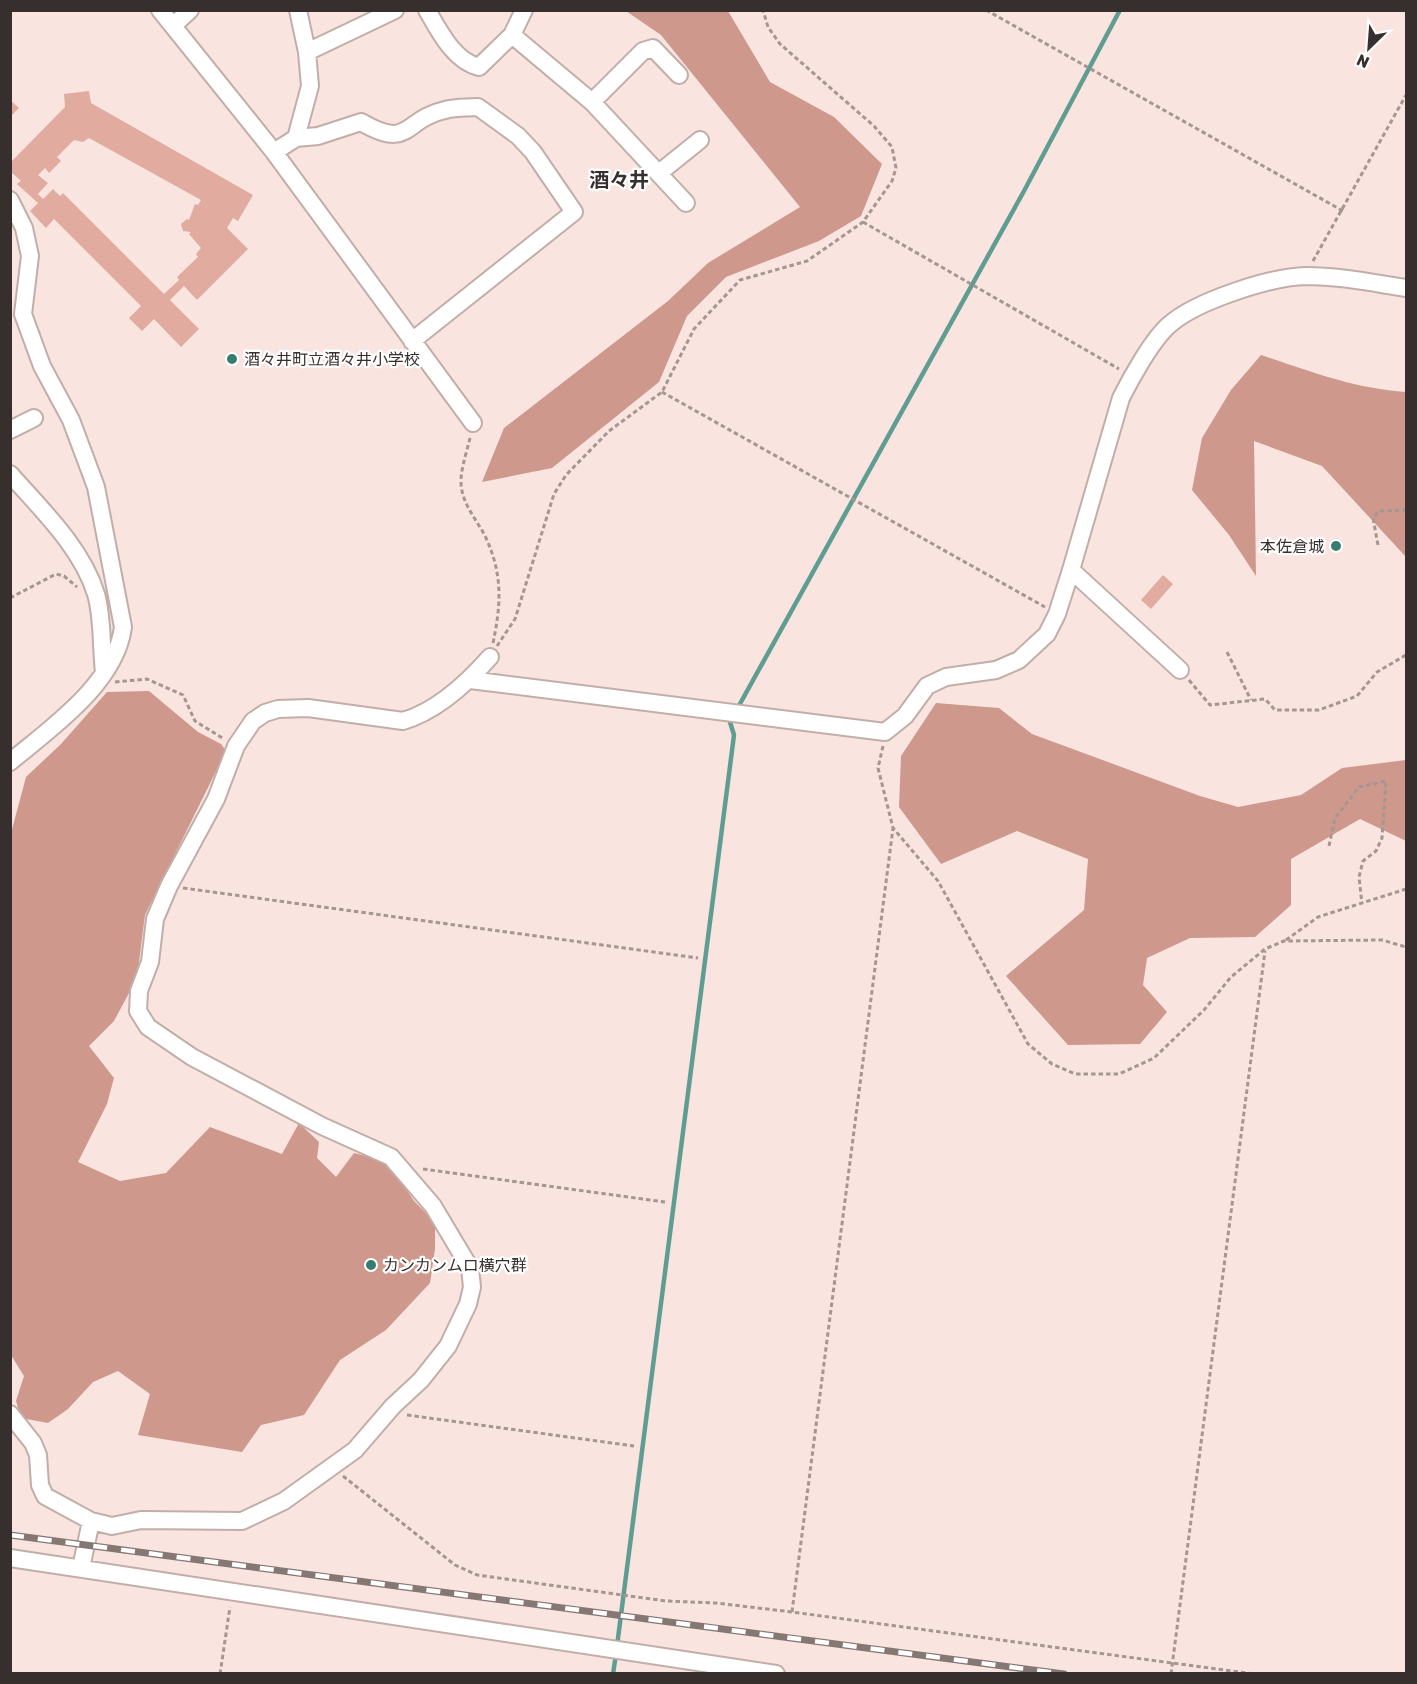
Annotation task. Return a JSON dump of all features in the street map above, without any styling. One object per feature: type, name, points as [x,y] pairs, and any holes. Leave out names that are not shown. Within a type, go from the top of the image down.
[{"type":"street","points":[[160,10],[274,152],[473,423]]},
{"type":"street","points":[[174,25],[190,10]]},
{"type":"street","points":[[296,138],[310,86],[307,52],[298,10]]},
{"type":"street","points":[[307,52],[394,10]]},
{"type":"street","points":[[427,10],[444,39],[467,64],[478,67],[512,35],[524,10]]},
{"type":"street","points":[[512,35],[592,102],[659,172],[686,204]]},
{"type":"street","points":[[592,102],[643,51],[653,48],[679,75]]},
{"type":"street","points":[[274,152],[296,138],[318,136],[362,122],[383,134],[394,135],[444,110],[478,107],[525,144],[574,212],[412,341]]},
{"type":"street","points":[[659,172],[700,140]]},
{"type":"street","points":[[10,200],[24,228],[30,256],[23,314],[42,366],[71,420],[87,458],[102,510],[123,627],[121,641],[99,678],[78,705],[10,762]]},
{"type":"street","points":[[470,680],[885,732],[905,716],[927,686],[946,677],[996,670],[1019,660],[1047,634],[1057,614],[1071,570],[1120,398],[1132,376],[1168,326],[1198,306],[1236,291],[1304,276],[1342,278],[1407,288]]},
{"type":"street","points":[[10,430],[34,418]]},
{"type":"street","points":[[10,474],[61,533],[80,562],[96,594],[99,678]]},
{"type":"street","points":[[1071,570],[1180,670]]},
{"type":"street","points":[[10,1414],[33,1443],[38,1455],[40,1485],[45,1496],[91,1521],[112,1526],[141,1520],[242,1521],[284,1501],[355,1450],[387,1412],[422,1380],[448,1346],[468,1304],[472,1287],[470,1268],[432,1206],[399,1166],[391,1157],[322,1126],[192,1057],[148,1027],[138,1011],[138,991],[150,962],[155,919],[169,886],[216,799],[236,746],[245,729],[265,713],[278,709],[308,708],[403,721],[416,717],[470,680],[490,657]]},
{"type":"street","points":[[81,1568],[91,1521]]},
{"type":"street","points":[[10,1558],[776,1674]]},
{"type":"path","points":[[490,657],[515,619],[554,494],[566,475],[609,431],[662,392],[694,329],[740,280],[807,261],[862,222],[891,182],[896,168],[892,147],[874,126],[780,44],[768,27],[763,10]]},
{"type":"path","points":[[986,10],[1343,211]]},
{"type":"path","points":[[1304,276],[1407,95]]},
{"type":"path","points":[[862,222],[1132,376]]},
{"type":"path","points":[[662,392],[1057,614]]},
{"type":"path","points":[[473,423],[461,480],[474,520],[486,537],[501,591],[490,657]]},
{"type":"path","points":[[1378,545],[1373,518],[1379,511],[1407,510]]},
{"type":"path","points":[[10,598],[56,574],[64,576],[79,589]]},
{"type":"path","points":[[1227,652],[1251,700]]},
{"type":"path","points":[[1180,670],[1210,705],[1265,699],[1275,710],[1319,710],[1357,696],[1377,672],[1407,655]]},
{"type":"path","points":[[99,678],[147,679],[183,695],[195,721],[236,746]]},
{"type":"path","points":[[792,1612],[894,828],[878,768],[885,732]]},
{"type":"path","points":[[1329,846],[1335,818],[1359,787],[1386,781],[1382,838],[1376,851],[1363,861],[1359,877],[1362,904]]},
{"type":"path","points":[[894,828],[938,881],[1028,1044],[1052,1064],[1075,1074],[1119,1074],[1154,1058],[1204,1010],[1231,977],[1265,949],[1284,941],[1318,917],[1407,889]]},
{"type":"path","points":[[169,886],[698,958]]},
{"type":"path","points":[[1284,941],[1382,940],[1407,947]]},
{"type":"path","points":[[1171,1674],[1265,949]]},
{"type":"path","points":[[399,1166],[665,1202]]},
{"type":"path","points":[[387,1412],[634,1446]]},
{"type":"path","points":[[332,1468],[455,1565],[477,1575],[666,1601],[716,1603],[792,1612],[1254,1674]]},
{"type":"path","points":[[220,1674],[233,1590]]},
{"type":"shaded area","points":[[626,11],[728,11],[770,82],[834,117],[882,164],[861,216],[819,241],[726,277],[687,316],[659,382],[552,468],[482,482],[504,428],[668,301],[708,263],[800,207],[661,35]]},
{"type":"shaded area","points":[[1261,355],[1351,383],[1406,392],[1406,557],[1322,466],[1254,441],[1256,576],[1229,535],[1192,490],[1202,438],[1231,390]]},
{"type":"shaded area","points":[[149,691],[198,732],[221,744],[226,751],[145,915],[137,978],[114,1021],[89,1046],[114,1078],[107,1104],[78,1162],[120,1181],[166,1173],[210,1127],[282,1154],[299,1123],[319,1142],[317,1158],[336,1177],[354,1153],[378,1159],[394,1171],[414,1201],[435,1222],[435,1249],[430,1283],[386,1330],[340,1360],[304,1415],[261,1425],[242,1452],[138,1435],[150,1394],[118,1371],[93,1382],[68,1409],[48,1423],[21,1418],[16,1401],[24,1376],[11,1355],[11,833],[26,777],[61,744],[107,692]]},
{"type":"shaded area","points":[[936,703],[999,708],[1032,734],[1200,796],[1238,807],[1301,795],[1342,768],[1406,760],[1406,841],[1360,819],[1291,859],[1291,905],[1255,937],[1190,938],[1147,958],[1143,985],[1167,1012],[1140,1044],[1068,1045],[1006,976],[1084,910],[1088,859],[1017,831],[941,864],[899,807],[901,756]]},
{"type":"building","points":[[89,91],[91,103],[253,195],[238,221],[233,218],[227,228],[248,249],[197,300],[184,286],[170,300],[199,329],[181,347],[154,319],[142,331],[129,318],[141,306],[54,219],[46,228],[30,211],[38,203],[17,184],[21,181],[10,171],[10,163],[65,107],[64,94]],"holes":[[[89,138],[201,200],[198,205],[195,204],[189,220],[181,224],[183,231],[191,232],[189,234],[201,248],[196,254],[198,257],[177,277],[179,280],[164,294],[63,193],[60,196],[53,189],[43,199],[38,194],[48,183],[38,175],[45,168],[49,173],[61,161],[57,157],[74,140],[83,142]]]},
{"type":"building","points":[[10,100],[19,108],[10,117]]},
{"type":"building","points":[[1163,575],[1173,584],[1151,609],[1141,600]]},
{"type":"waterway","points":[[736,711],[1024,191],[1120,10]]},
{"type":"waterway","points":[[617,1646],[734,735],[730,722],[732,718]]},
{"type":"waterway","points":[[613,1674],[616,1654]]},
{"type":"railway","points":[[10,1535],[1064,1674]]},
{"type":"place","name":"酒々井町立酒々井小学校","points":[[232,359]]},
{"type":"place","name":"本佐倉城","points":[[1336,546]]},
{"type":"place","name":"カンカンムロ横穴群","points":[[371,1265]]},
{"type":"district","name":"酒々井","points":[[619,180]]}]
